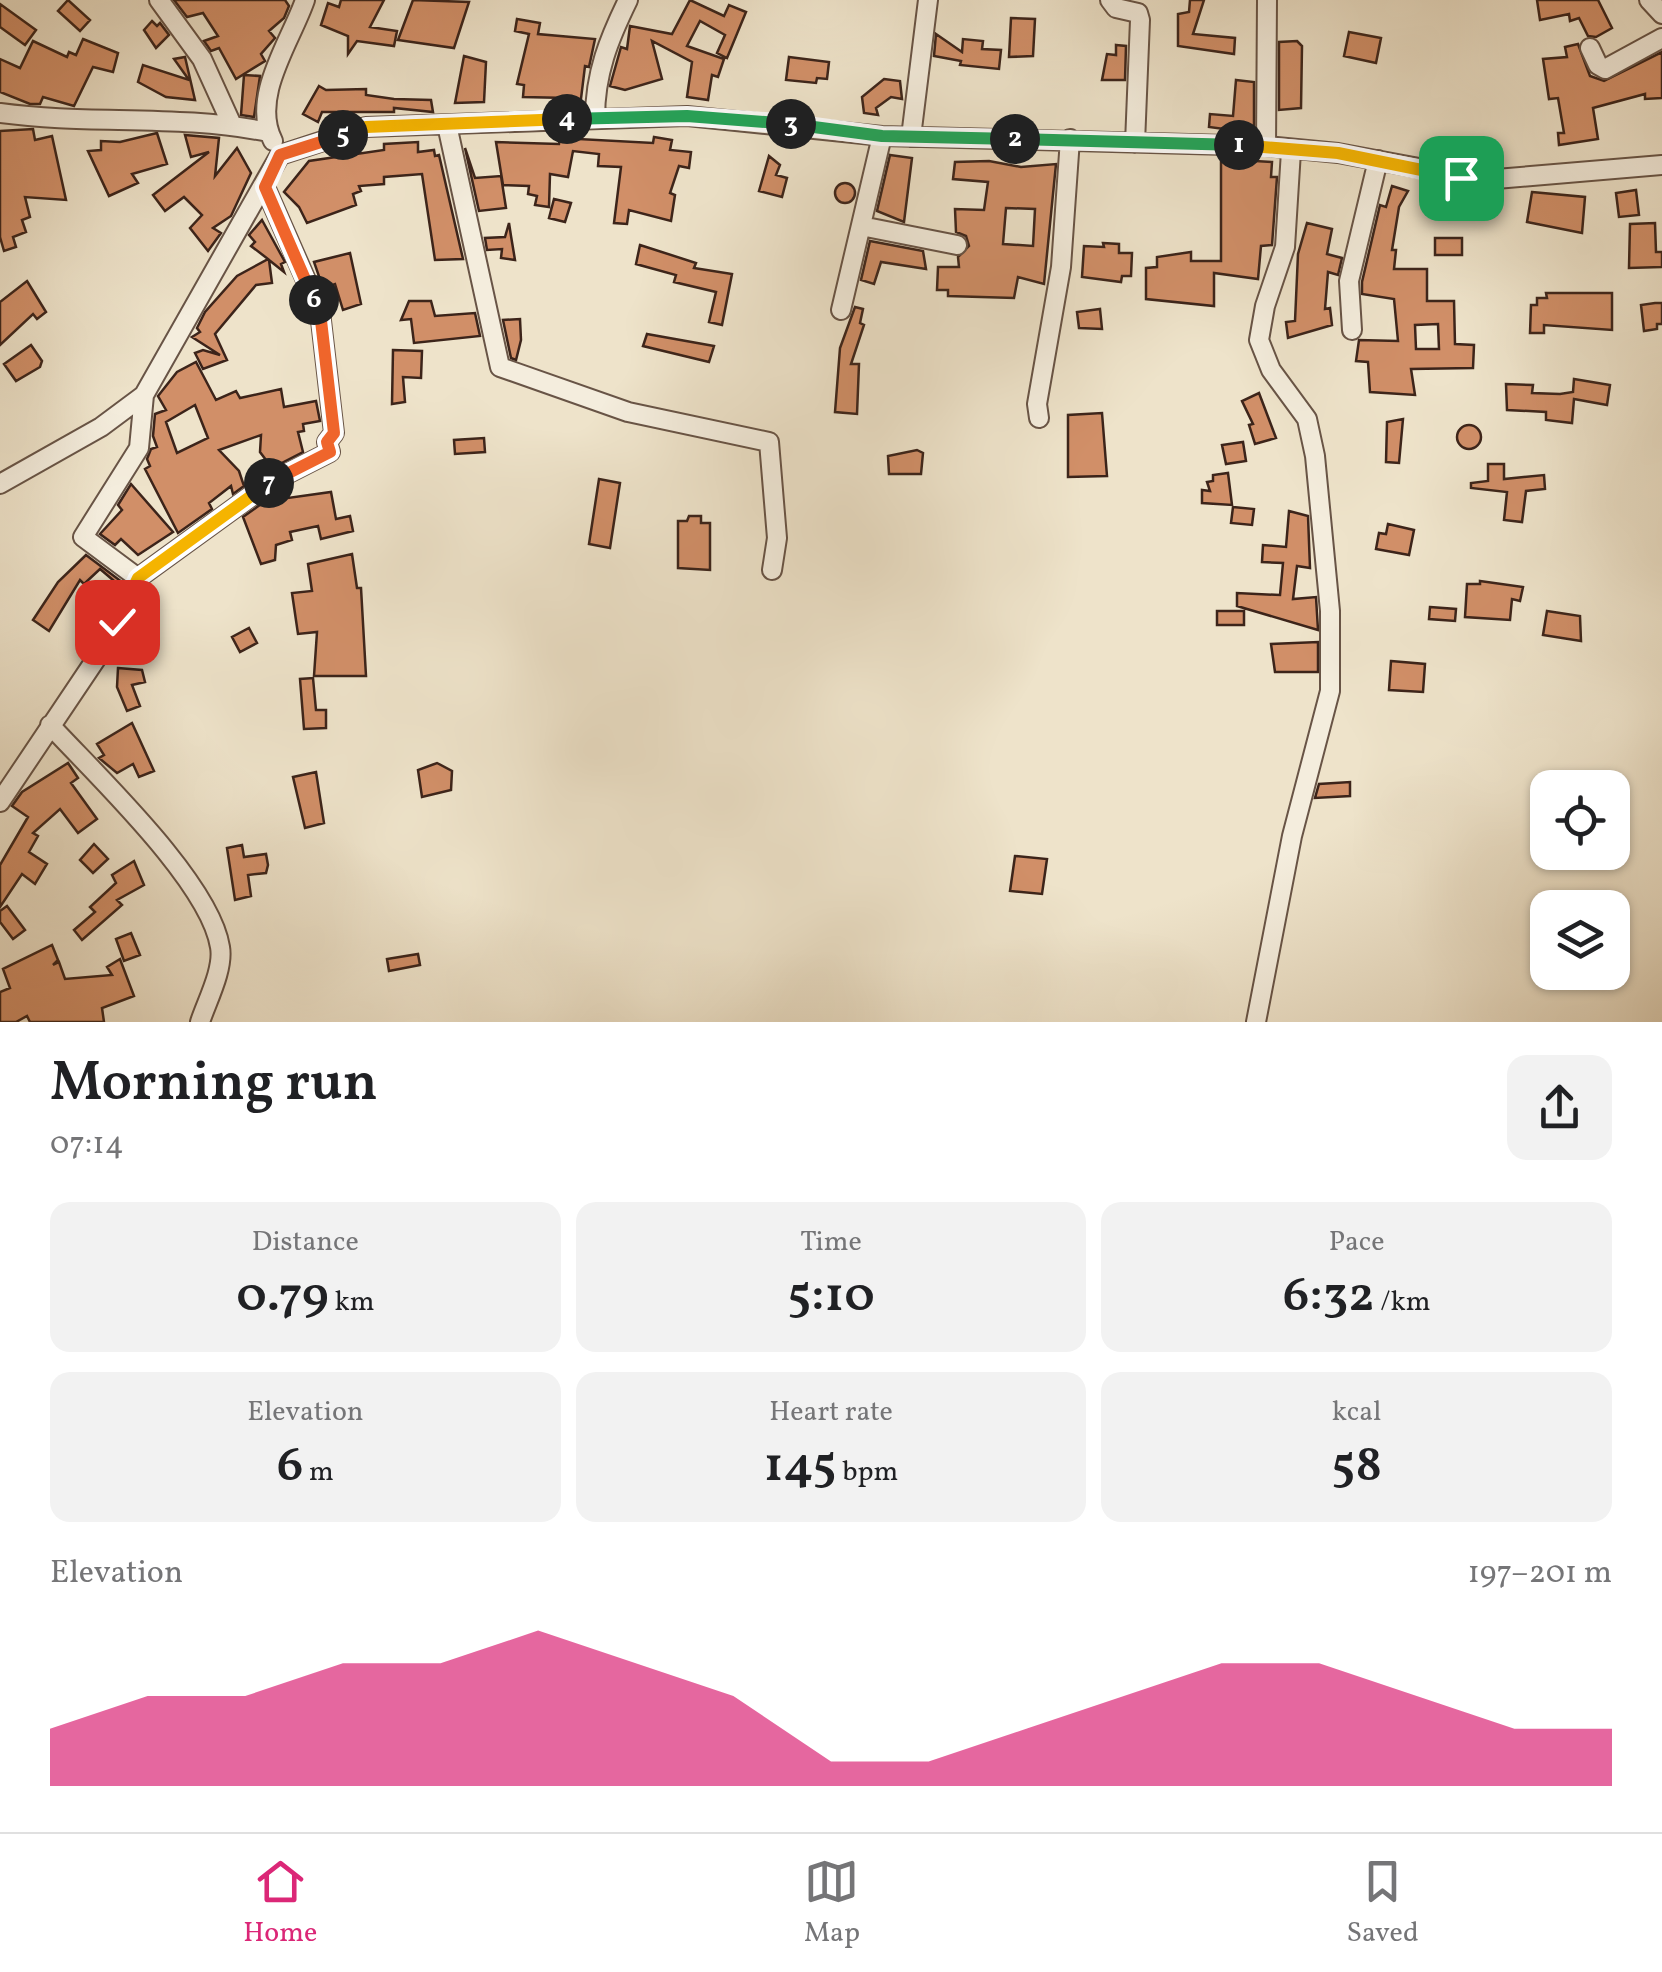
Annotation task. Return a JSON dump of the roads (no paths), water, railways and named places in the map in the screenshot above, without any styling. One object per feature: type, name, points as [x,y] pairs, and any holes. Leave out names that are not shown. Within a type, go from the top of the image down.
[{"type":"street","points":[[159,0],[202,59],[232,124]]},
{"type":"street","points":[[280,155],[268,132],[270,77],[305,0]]},
{"type":"street","points":[[595,118],[595,88],[601,62],[628,0]]},
{"type":"street","points":[[911,137],[928,0]]},
{"type":"street","points":[[1110,0],[1116,8],[1138,13],[1140,20],[1135,143]]},
{"type":"street","points":[[1266,146],[1267,0]]},
{"type":"street","points":[[1649,0],[1662,14]]},
{"type":"street","points":[[1590,48],[1598,66],[1606,69],[1662,38]]},
{"type":"street","points":[[0,113],[50,120],[120,118],[232,124],[268,132]]},
{"type":"street","points":[[138,578],[83,537],[138,448],[144,395],[280,155],[366,127],[687,116],[882,136],[1266,146],[1378,160],[1484,180],[1662,164]]},
{"type":"street","points":[[447,125],[500,367],[614,408],[769,442],[776,538],[772,570]]},
{"type":"street","points":[[841,310],[882,136]]},
{"type":"street","points":[[1039,418],[1037,404],[1060,267],[1070,138]]},
{"type":"street","points":[[1256,1022],[1292,836],[1330,692],[1330,611],[1311,438],[1307,419],[1270,370],[1260,340],[1265,306],[1285,247],[1291,151]]},
{"type":"street","points":[[1352,330],[1349,281],[1378,160]]},
{"type":"street","points":[[0,802],[108,640],[138,578],[268,483],[330,452],[327,442],[334,433],[320,312],[265,187]]},
{"type":"street","points":[[861,226],[957,245]]},
{"type":"street","points":[[0,484],[100,428],[144,395]]},
{"type":"street","points":[[50,725],[153,837],[211,922],[220,957],[200,1022]]}]
